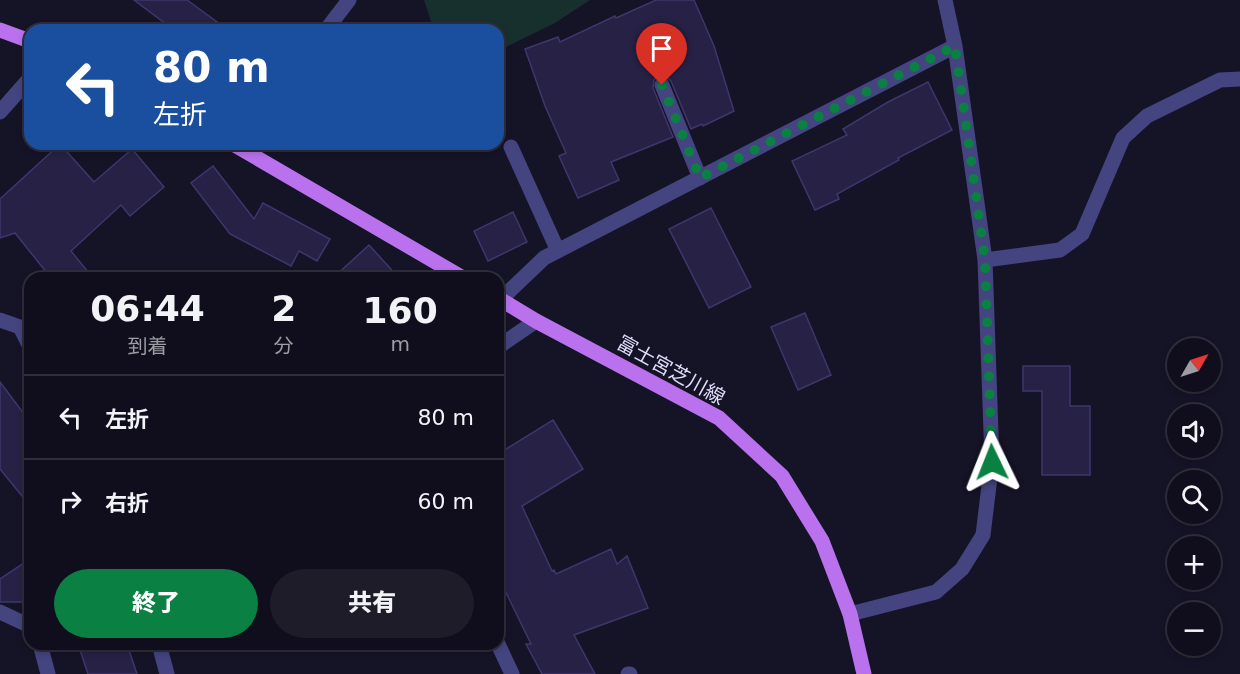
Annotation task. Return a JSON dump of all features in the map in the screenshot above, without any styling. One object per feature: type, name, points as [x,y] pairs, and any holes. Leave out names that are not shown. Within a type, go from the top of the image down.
[{"type":"main road","points":[[0,30],[24,39]]},
{"type":"main road","points":[[249,150],[454,272]]},
{"type":"main road","name":"富士宮芝川線","points":[[504,301],[536,321],[719,418],[782,476],[822,541],[850,614],[864,674]]},
{"type":"street","points":[[331,24],[349,0]]},
{"type":"street","points":[[850,614],[936,592],[962,569],[983,535],[992,462],[985,260],[955,46],[945,0]]},
{"type":"street","points":[[504,294],[544,258],[955,46]]},
{"type":"street","points":[[985,260],[1060,250],[1068,245],[1082,234],[1123,138],[1147,116],[1220,80],[1240,79]]},
{"type":"street","points":[[0,112],[24,85]]},
{"type":"street","points":[[662,85],[700,178]]},
{"type":"street","points":[[511,147],[558,251]]},
{"type":"street","points":[[0,320],[20,327],[24,335]]},
{"type":"street","points":[[504,343],[536,321]]},
{"type":"street","points":[[0,612],[24,623]]},
{"type":"street","points":[[42,650],[48,674]]},
{"type":"street","points":[[161,650],[167,674]]},
{"type":"street","points":[[501,650],[512,674]]},
{"type":"green space","points":[[424,0],[590,0],[555,23],[504,48],[504,24],[432,24]]},
{"type":"building","points":[[134,0],[187,0],[220,24],[166,24]]},
{"type":"building","points":[[656,0],[694,0],[714,46],[734,111],[703,126],[702,124],[691,129],[671,81],[664,75],[658,76],[654,80],[653,88],[673,137],[611,162],[619,180],[578,198],[559,156],[566,153],[545,106],[525,49],[558,37],[560,42]]},
{"type":"building","points":[[928,82],[952,130],[898,158],[899,160],[837,194],[839,199],[815,210],[792,161],[847,135],[843,129],[888,102]]},
{"type":"building","points":[[53,150],[65,150],[94,182],[133,150],[164,187],[130,216],[121,205],[71,251],[88,272],[46,272],[15,233],[0,238],[0,199]]},
{"type":"building","points":[[213,166],[254,219],[263,203],[330,239],[317,261],[299,251],[291,266],[230,234],[191,183]]},
{"type":"building","points":[[711,208],[751,287],[709,308],[669,229]]},
{"type":"building","points":[[513,212],[527,242],[488,261],[474,231]]},
{"type":"building","points":[[369,245],[394,272],[340,272]]},
{"type":"building","points":[[805,313],[831,375],[798,390],[771,327]]},
{"type":"building","points":[[1023,366],[1070,366],[1070,406],[1090,406],[1090,475],[1042,475],[1042,391],[1023,391]]},
{"type":"building","points":[[0,382],[24,414],[24,499],[0,469]]},
{"type":"building","points":[[553,420],[583,469],[522,506],[552,571],[554,570],[556,574],[611,549],[617,564],[627,556],[648,608],[574,635],[595,674],[542,674],[526,644],[531,644],[504,588],[504,450]]},
{"type":"building","points":[[24,563],[24,602],[0,602],[0,579]]},
{"type":"building","points":[[80,650],[129,650],[137,674],[88,674]]},
{"type":"route","points":[[662,85],[700,178],[955,46],[985,260],[992,462]]}]
